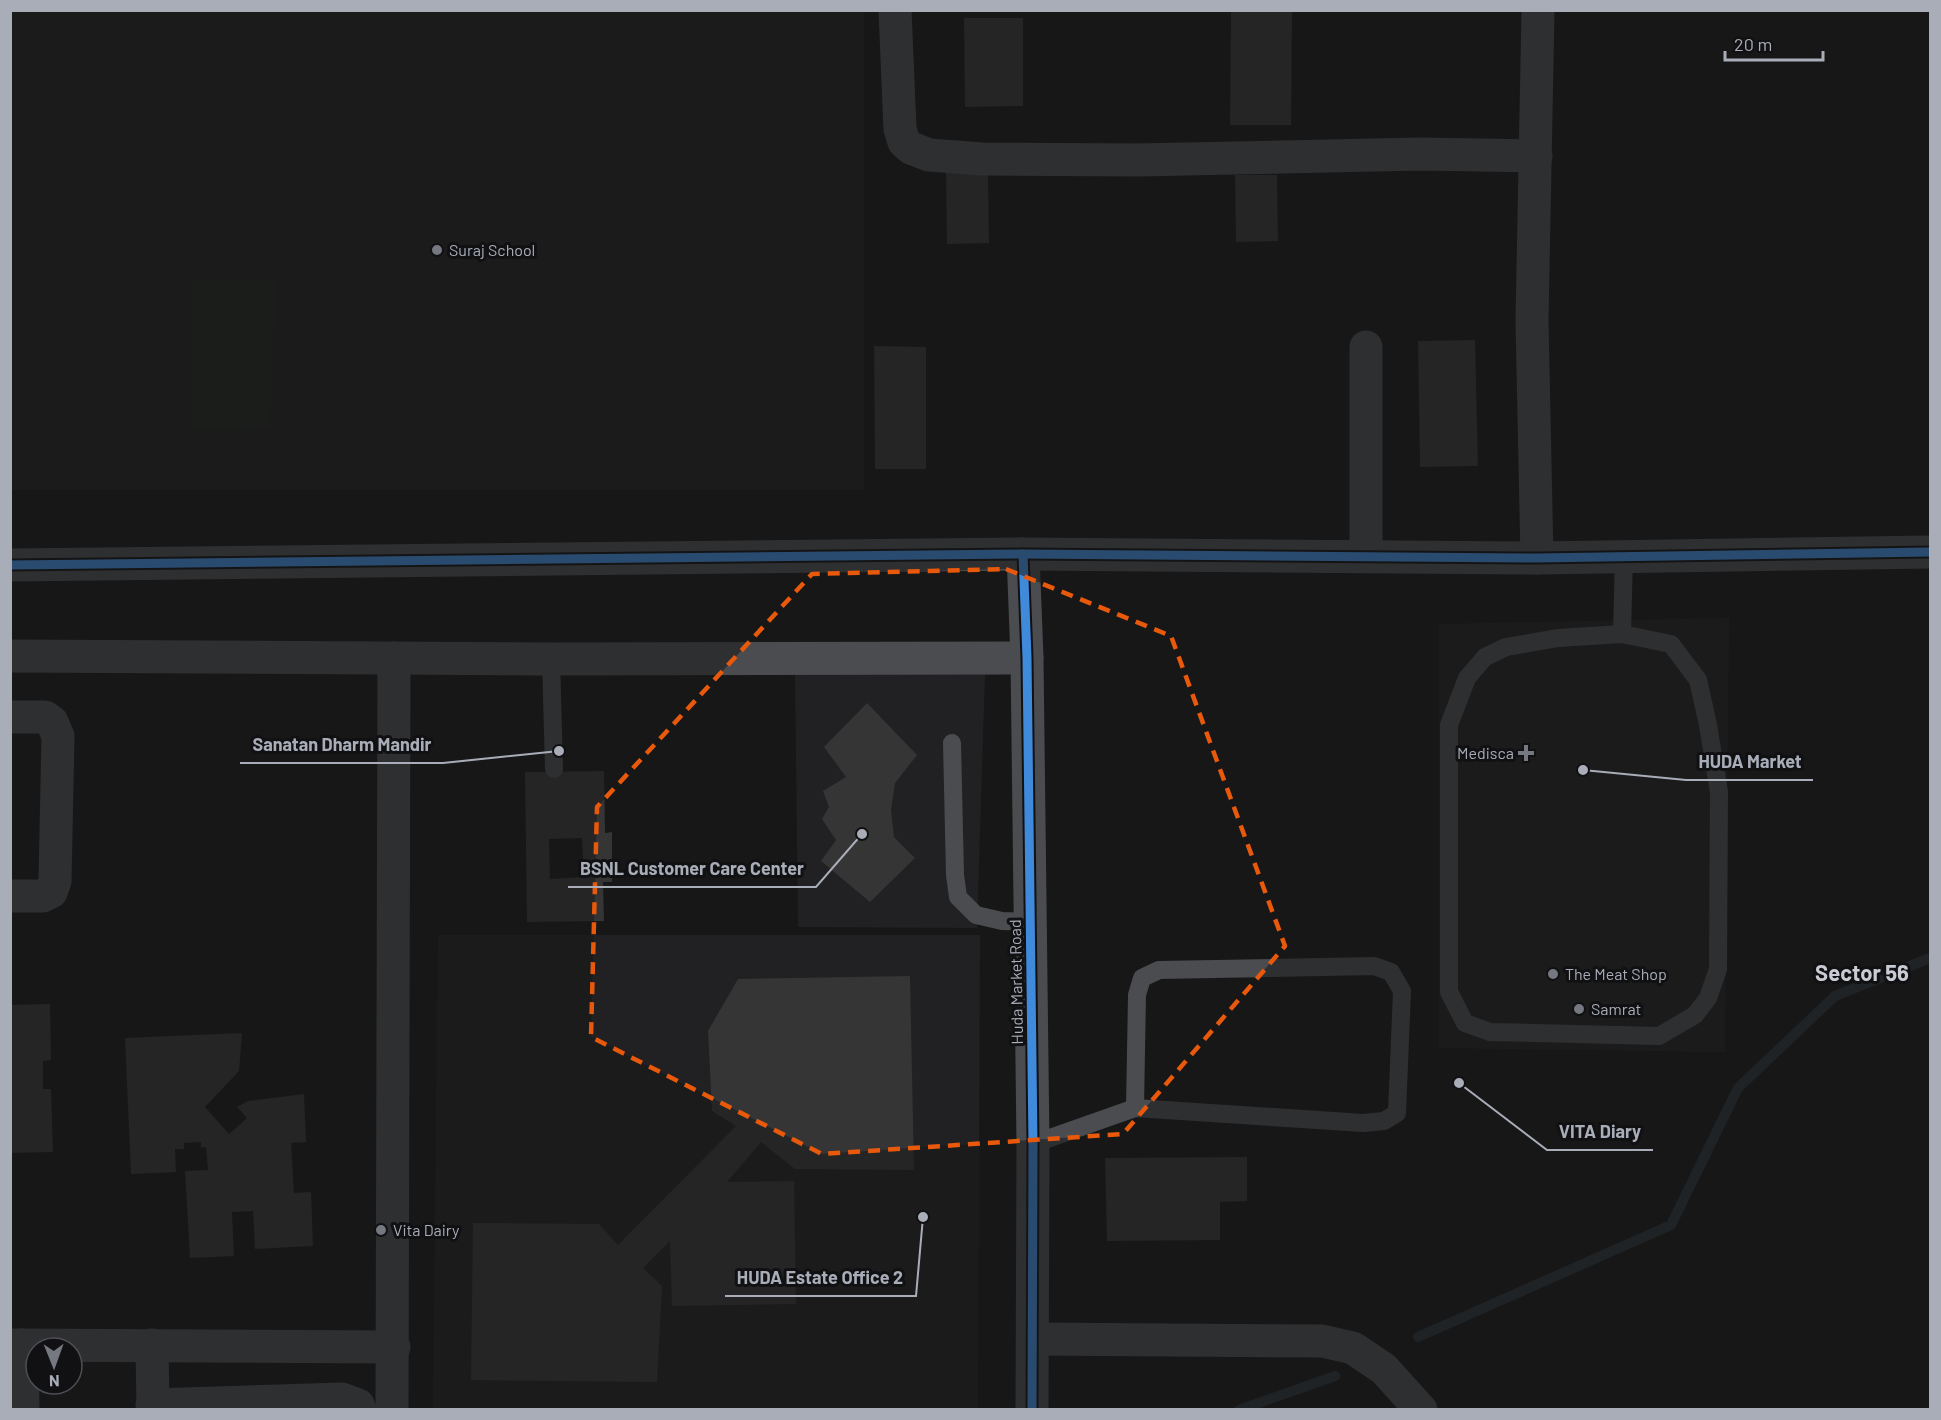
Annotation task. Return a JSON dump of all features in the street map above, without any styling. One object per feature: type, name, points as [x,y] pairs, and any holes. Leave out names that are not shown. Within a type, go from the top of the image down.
[{"type":"street","points":[[895,10],[900,129],[904,142],[911,148],[929,155],[982,159],[1138,160],[1386,154],[1536,156]]},
{"type":"street","points":[[1538,10],[1532,321],[1538,558]]},
{"type":"street","points":[[1366,347],[1366,556]]},
{"type":"street","points":[[10,565],[1023,554],[1538,558],[1930,552]]},
{"type":"street","name":"Huda Market Road","points":[[1023,554],[1028,658],[1031,922],[1032,1410]]},
{"type":"street","points":[[10,656],[551,659],[1028,658]]},
{"type":"street","points":[[392,1410],[394,1347],[394,658]]},
{"type":"street","points":[[10,717],[45,717],[52,722],[58,736],[55,881],[51,892],[43,896],[10,896]]},
{"type":"street","points":[[1033,1339],[1322,1341],[1353,1348],[1384,1369],[1421,1410]]},
{"type":"street","points":[[23,1410],[16,1345],[394,1347]]},
{"type":"street","points":[[152,1345],[152,1407],[342,1399],[358,1406],[360,1410]]},
{"type":"lane","points":[[1622,634],[1623,556]]},
{"type":"lane","points":[[1622,634],[1671,644],[1698,680],[1719,792],[1718,969],[1708,998],[1695,1015],[1659,1036],[1490,1032],[1465,1023],[1449,992],[1449,725],[1467,678],[1485,657],[1506,647],[1558,638],[1622,634]]},
{"type":"lane","points":[[551,659],[554,769]]},
{"type":"lane","points":[[952,743],[955,875],[958,897],[976,915],[1002,921],[1031,922]]},
{"type":"lane","points":[[1033,1144],[1135,1108],[1363,1123],[1384,1121],[1397,1113],[1402,991],[1391,972],[1374,966],[1159,970],[1142,978],[1137,995],[1135,1108]]},
{"type":"highlighted area","points":[[1006,569],[1171,636],[1285,946],[1123,1134],[822,1154],[591,1037],[597,807],[812,574]]},
{"type":"shaded area","name":"Suraj School","points":[[10,11],[864,11],[864,490],[11,490]]},
{"type":"shaded area","points":[[191,281],[276,281],[270,427],[191,429]]},
{"type":"shaded area","points":[[1729,618],[1725,1052],[1439,1048],[1439,624]]},
{"type":"shaded area","points":[[795,674],[985,674],[977,928],[798,927]]},
{"type":"shaded area","points":[[438,935],[980,935],[978,1409],[433,1410]]},
{"type":"building","points":[[1231,10],[1292,10],[1291,125],[1230,125]]},
{"type":"building","points":[[964,18],[1023,18],[1023,106],[965,107]]},
{"type":"building","points":[[946,173],[988,173],[989,243],[947,244]]},
{"type":"building","points":[[1235,175],[1277,175],[1278,241],[1236,242]]},
{"type":"building","points":[[1475,340],[1478,466],[1420,467],[1418,341]]},
{"type":"building","points":[[874,346],[926,347],[926,469],[875,469]]},
{"type":"building","points":[[867,703],[917,755],[895,783],[891,810],[894,837],[915,858],[870,902],[821,861],[836,840],[822,819],[829,807],[823,791],[846,777],[824,747]]},
{"type":"building","points":[[604,771],[605,833],[612,832],[612,882],[603,882],[604,921],[527,922],[525,772]],"holes":[[[582,838],[584,877],[550,879],[549,839]]]},
{"type":"building","points":[[910,976],[914,1170],[795,1169],[761,1142],[727,1182],[794,1181],[796,1304],[672,1306],[670,1241],[643,1268],[662,1286],[657,1382],[471,1380],[473,1223],[599,1224],[618,1245],[736,1126],[712,1111],[708,1031],[738,979]]},
{"type":"building","points":[[50,1004],[51,1060],[43,1061],[43,1089],[51,1089],[53,1152],[10,1153],[10,1005]]},
{"type":"building","points":[[242,1033],[239,1071],[205,1107],[229,1134],[247,1118],[237,1107],[248,1101],[304,1094],[306,1142],[291,1143],[294,1193],[311,1192],[313,1246],[255,1249],[253,1211],[232,1212],[234,1256],[190,1258],[185,1171],[208,1170],[206,1147],[201,1148],[201,1142],[184,1143],[184,1149],[175,1149],[176,1172],[131,1174],[125,1038]]},
{"type":"building","points":[[1247,1157],[1247,1201],[1220,1202],[1220,1240],[1107,1241],[1105,1158]]},
{"type":"waterway","points":[[1418,1337],[1671,1225],[1738,1088],[1835,996],[1930,958]]},
{"type":"waterway","points":[[1239,1410],[1335,1376]]},
{"type":"cycle path","points":[[10,565],[1023,554],[1537,558],[1930,552]]},
{"type":"cycle path","points":[[1023,554],[1027,658],[1033,1144],[1032,1410]]},
{"type":"place","name":"Suraj School","points":[[437,250]]},
{"type":"place","name":"Sanatan Dharm Mandir","points":[[559,751]]},
{"type":"place","name":"Medisca","points":[[1526,753]]},
{"type":"place","name":"HUDA Market","points":[[1583,770]]},
{"type":"place","name":"BSNL Customer Care Center","points":[[862,834]]},
{"type":"place","name":"The Meat Shop","points":[[1553,974]]},
{"type":"place","name":"Samrat","points":[[1579,1009]]},
{"type":"place","name":"VITA Diary","points":[[1459,1083]]},
{"type":"place","name":"HUDA Estate Office 2","points":[[923,1217]]},
{"type":"place","name":"Vita Dairy","points":[[381,1230]]},
{"type":"district","name":"Sector 56","points":[[1862,973]]}]
